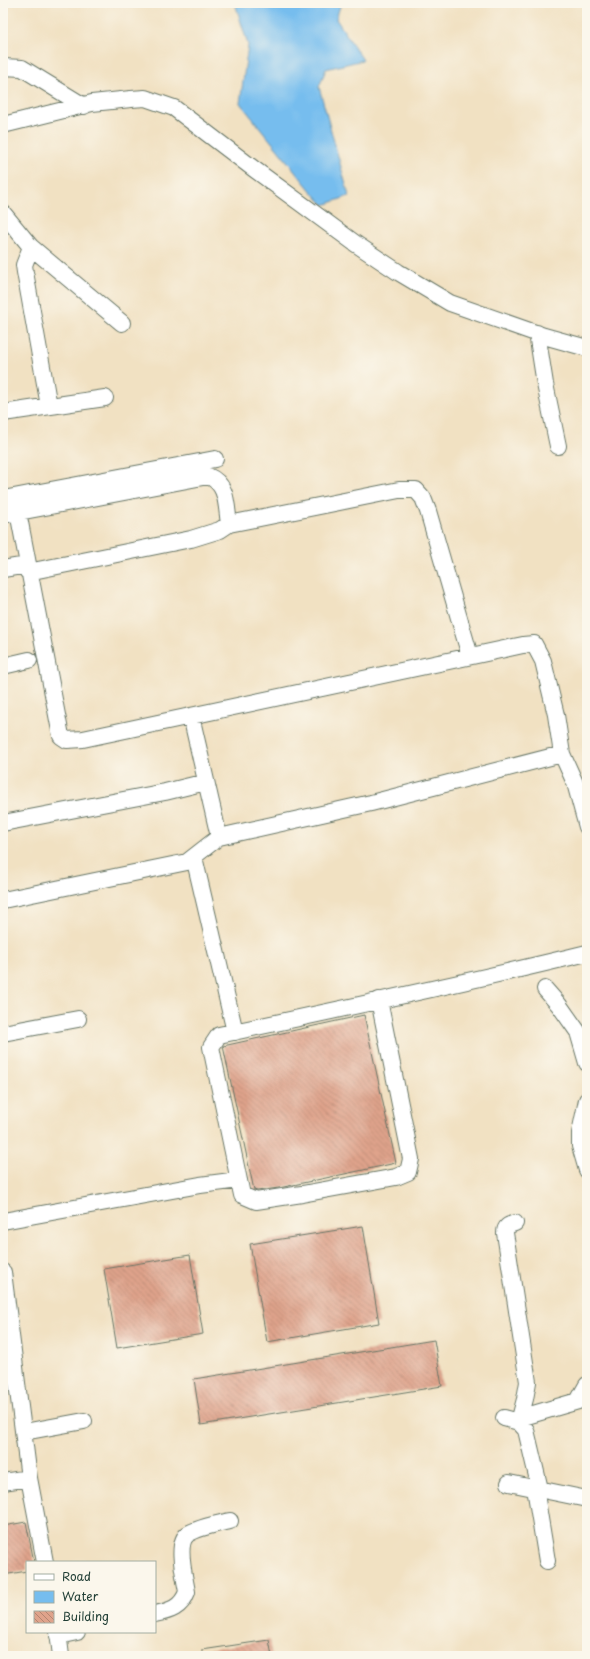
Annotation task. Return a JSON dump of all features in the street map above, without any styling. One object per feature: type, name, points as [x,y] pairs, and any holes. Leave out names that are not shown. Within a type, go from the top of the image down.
[{"type":"street","points":[[3,67],[22,68],[84,106]]},
{"type":"street","points":[[3,125],[92,103],[145,98],[174,108],[356,244],[398,272],[450,303],[537,333],[587,348]]},
{"type":"street","points":[[3,213],[31,247],[122,323]]},
{"type":"street","points":[[31,247],[24,265],[49,406]]},
{"type":"street","points":[[537,333],[545,384],[558,446]]},
{"type":"street","points":[[3,413],[105,398]]},
{"type":"street","points":[[3,499],[215,458]]},
{"type":"street","points":[[229,524],[223,487],[215,479],[208,476],[10,513],[28,568],[61,736],[67,740],[83,739],[470,656],[534,644],[543,661],[556,715],[562,754],[575,783],[587,827]]},
{"type":"street","points":[[3,569],[28,568],[191,538],[220,530],[229,524],[399,490],[416,490],[423,498],[428,511],[470,656]]},
{"type":"street","points":[[3,666],[29,660]]},
{"type":"street","points":[[191,716],[219,837]]},
{"type":"street","points":[[3,900],[187,862],[219,837],[372,803],[562,754]]},
{"type":"street","points":[[3,823],[165,792],[206,782]]},
{"type":"street","points":[[194,857],[235,1032]]},
{"type":"street","points":[[379,1000],[411,1158],[408,1172],[396,1177],[256,1201],[242,1195],[211,1046],[219,1035],[587,953]]},
{"type":"street","points":[[545,989],[560,1005],[578,1032],[587,1063]]},
{"type":"street","points":[[3,1033],[78,1019]]},
{"type":"street","points":[[587,1100],[580,1133],[580,1146],[587,1170]]},
{"type":"street","points":[[3,1221],[200,1185],[239,1180]]},
{"type":"street","points":[[512,1418],[526,1399],[528,1382],[505,1233],[505,1229],[508,1226],[515,1223]]},
{"type":"street","points":[[3,1272],[10,1382],[24,1432],[30,1478],[45,1561]]},
{"type":"street","points":[[512,1418],[578,1400],[587,1385]]},
{"type":"street","points":[[512,1418],[519,1422],[526,1430],[537,1489],[547,1561]]},
{"type":"street","points":[[24,1432],[84,1421]]},
{"type":"street","points":[[3,1482],[30,1478]]},
{"type":"street","points":[[509,1483],[587,1499]]},
{"type":"street","points":[[156,1614],[174,1610],[185,1598],[187,1592],[181,1549],[182,1540],[193,1531],[230,1521]]},
{"type":"street","points":[[58,1634],[61,1656]]},
{"type":"water","points":[[235,3],[341,3],[336,19],[363,60],[326,69],[319,87],[349,196],[324,205],[240,103],[248,45]]},
{"type":"building","points":[[364,1015],[396,1163],[279,1188],[257,1191],[254,1190],[223,1046]]},
{"type":"building","points":[[363,1226],[379,1323],[267,1342],[250,1244]]},
{"type":"building","points":[[190,1255],[203,1334],[117,1348],[104,1269]]},
{"type":"building","points":[[434,1340],[442,1386],[201,1425],[194,1379]]},
{"type":"building","points":[[26,1522],[34,1561],[26,1561],[26,1571],[3,1575],[3,1526]]},
{"type":"building","points":[[269,1640],[272,1656],[202,1656],[202,1650]]}]
